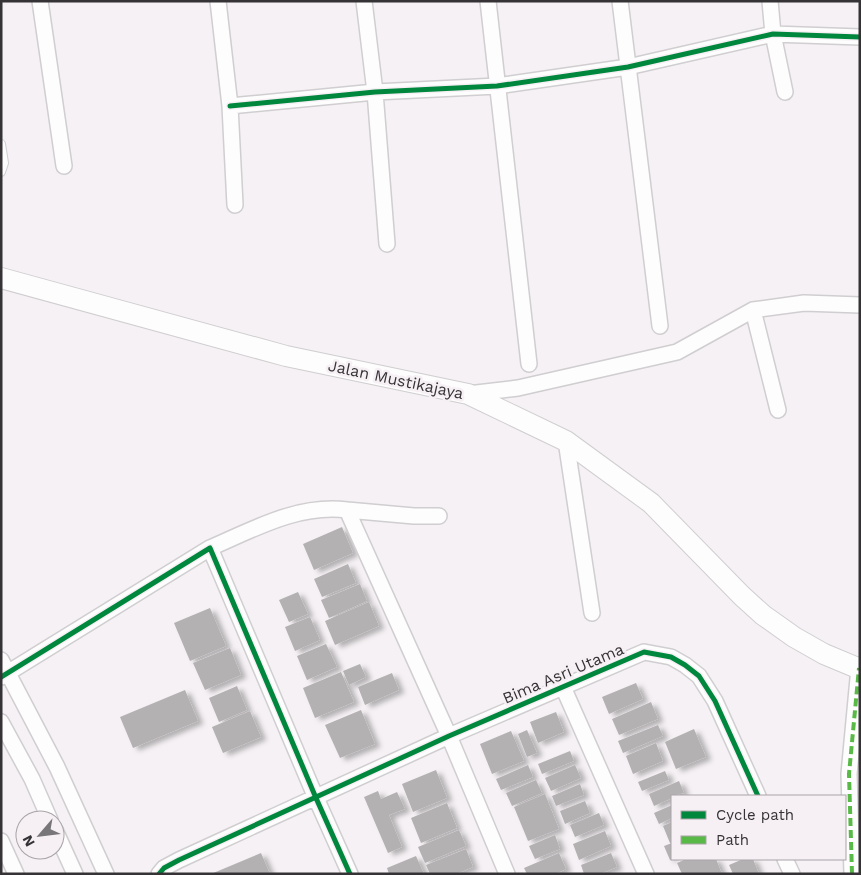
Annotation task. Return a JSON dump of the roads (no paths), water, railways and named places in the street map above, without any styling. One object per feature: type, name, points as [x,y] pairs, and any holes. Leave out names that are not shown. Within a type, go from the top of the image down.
[{"type":"main road","name":"Jalan Mustikajaya","points":[[1,278],[286,356],[468,394],[566,440],[651,503],[742,596],[763,614],[794,637],[824,654],[859,669]]},
{"type":"street","points":[[40,1],[64,166]]},
{"type":"street","points":[[218,1],[230,106],[235,205]]},
{"type":"street","points":[[364,1],[375,92],[387,244]]},
{"type":"street","points":[[488,1],[529,364]]},
{"type":"street","points":[[620,1],[660,326]]},
{"type":"street","points":[[770,1],[773,34],[785,92]]},
{"type":"street","points":[[230,106],[375,92],[497,86],[628,67],[773,34],[860,37]]},
{"type":"street","points":[[468,394],[518,388],[677,352],[754,310],[804,303],[860,305]]},
{"type":"street","points":[[754,310],[778,410]]},
{"type":"street","points":[[566,440],[592,613]]},
{"type":"street","points":[[106,874],[57,767],[4,670],[210,548],[273,521],[299,512],[333,508],[414,516],[439,516]]},
{"type":"street","points":[[347,510],[449,736],[507,874]]},
{"type":"street","points":[[210,548],[350,874]]},
{"type":"street","name":"Bima Asri Utama","points":[[159,874],[164,868],[179,860],[449,736],[644,652],[671,657],[685,664],[699,676],[715,701],[758,795]]},
{"type":"street","points":[[852,874],[849,774],[859,669]]},
{"type":"street","points":[[563,687],[646,874]]},
{"type":"street","points":[[1,722],[32,779],[46,810]]},
{"type":"street","points":[[1,841],[16,874]]},
{"type":"street","points":[[65,852],[75,874]]},
{"type":"street","points":[[785,860],[792,874]]},
{"type":"lane","points":[[1,144],[4,163],[1,172]]}]
